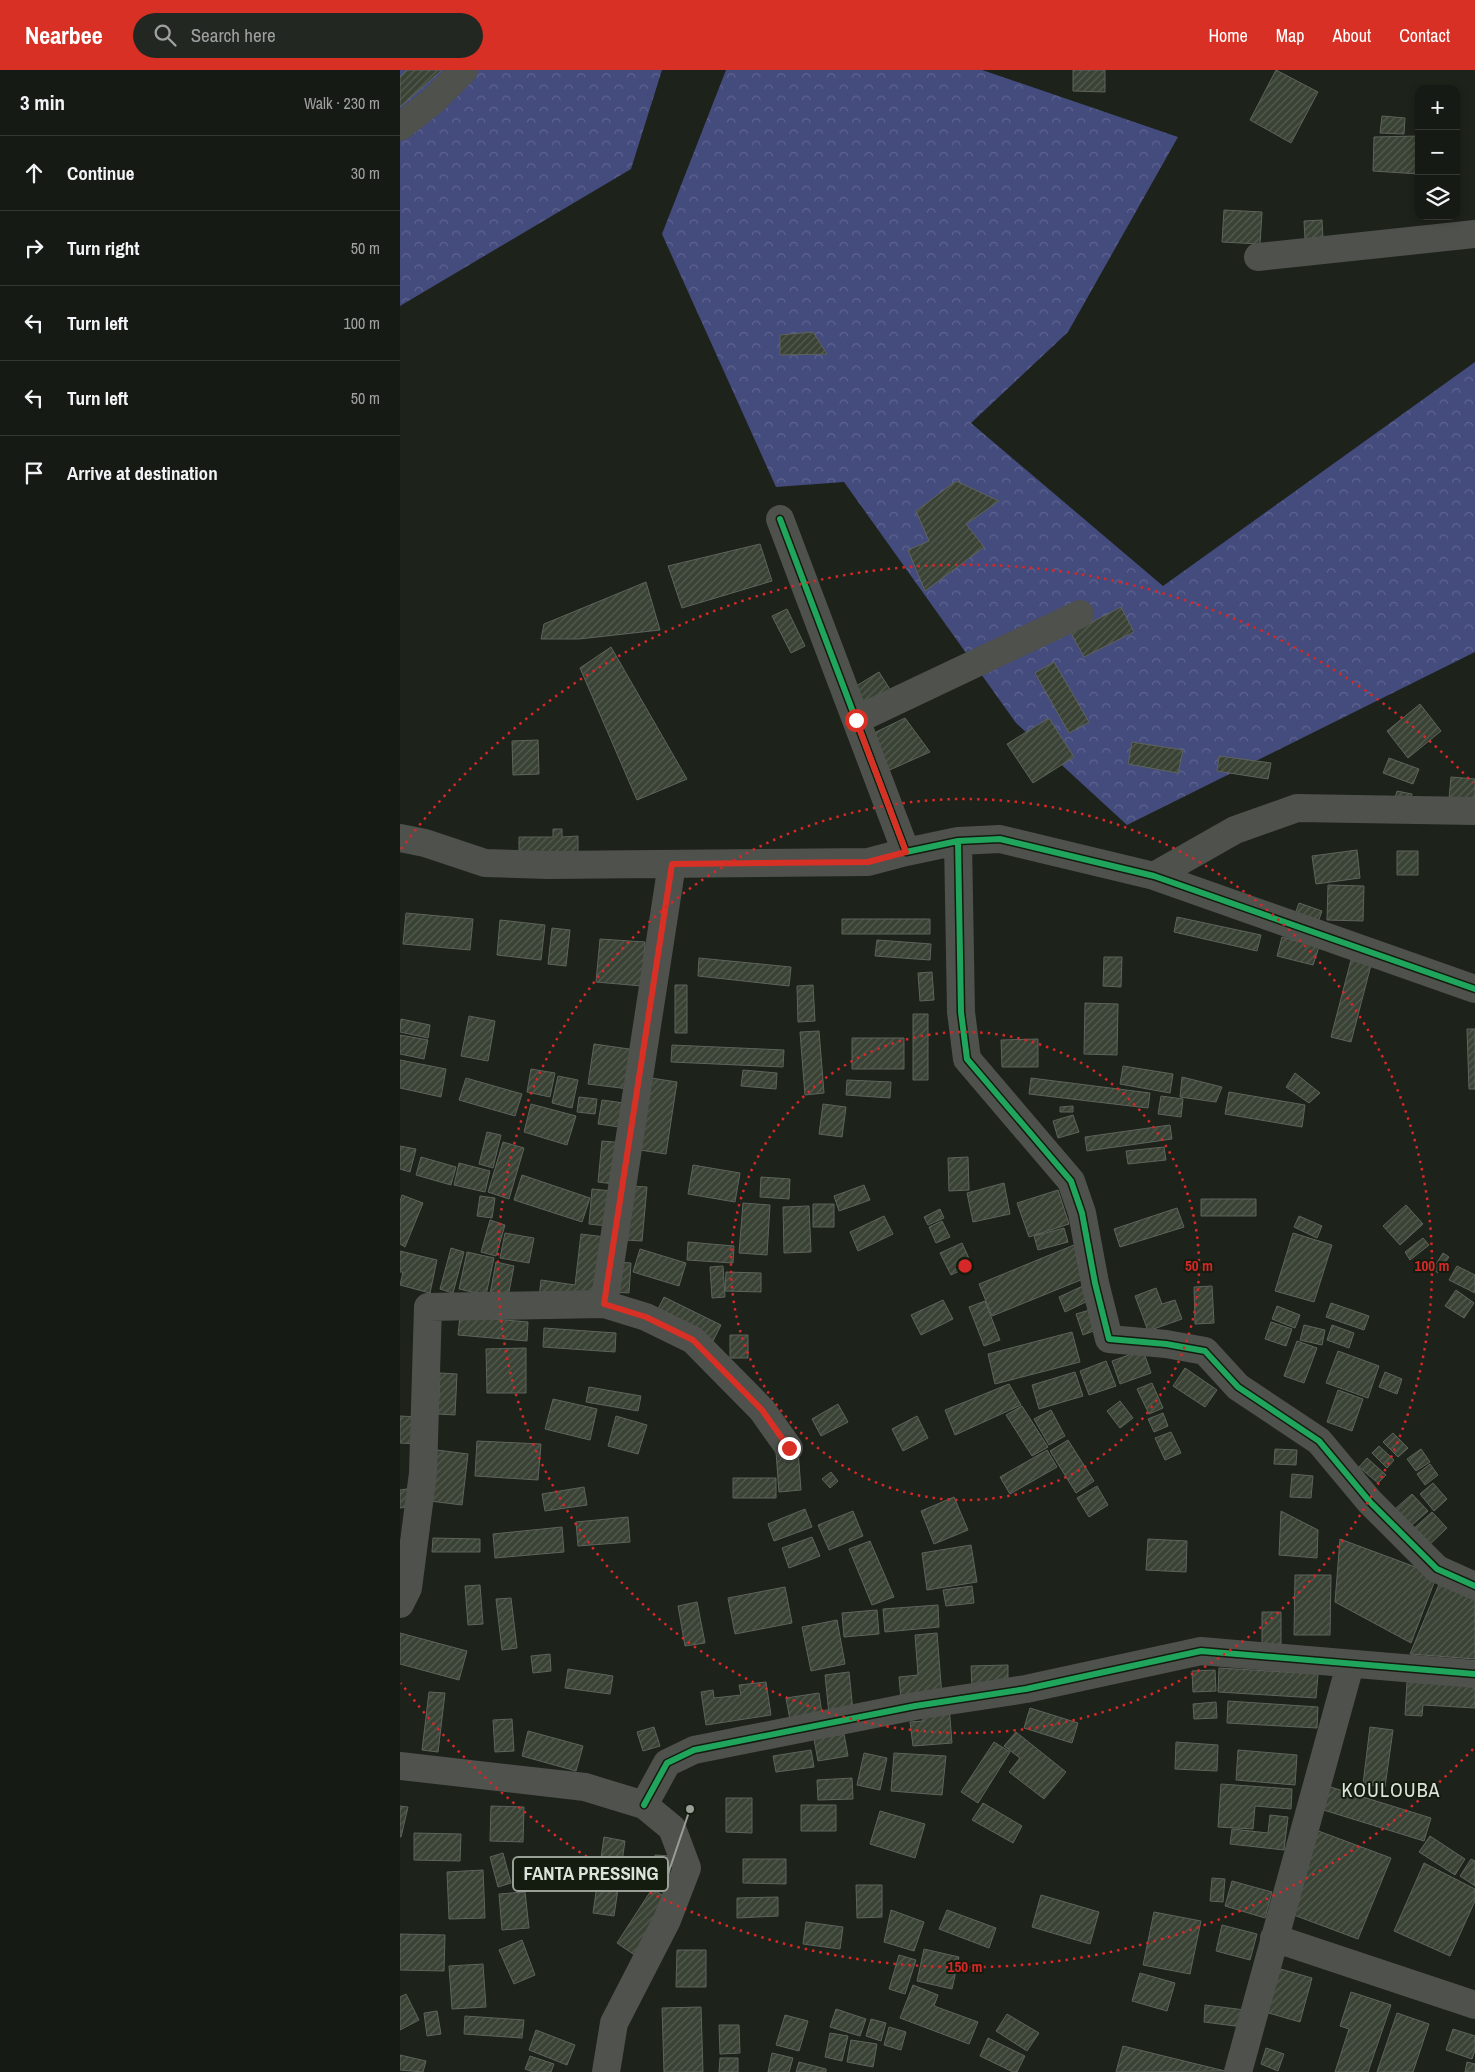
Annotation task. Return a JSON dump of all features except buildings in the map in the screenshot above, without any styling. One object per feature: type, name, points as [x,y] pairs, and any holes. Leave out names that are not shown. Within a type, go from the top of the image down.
[{"type":"street","points":[[400,127],[434,100],[464,70]]},
{"type":"street","points":[[1258,257],[1475,234]]},
{"type":"street","points":[[780,519],[906,852]]},
{"type":"street","points":[[856,720],[1080,614]]},
{"type":"street","points":[[1154,876],[1235,830],[1297,808],[1475,811]]},
{"type":"street","points":[[400,838],[425,843],[485,862],[548,865],[868,862],[958,841],[1000,839],[1154,876],[1475,989]]},
{"type":"street","points":[[958,841],[961,1012],[967,1059],[1071,1182],[1082,1213],[1095,1283],[1109,1339],[1166,1344],[1205,1351],[1238,1387],[1319,1442],[1370,1502],[1437,1569],[1475,1586]]},
{"type":"street","points":[[604,1304],[672,864]]},
{"type":"street","points":[[400,1604],[408,1588],[423,1473],[428,1306],[604,1304],[646,1317],[693,1340],[762,1410],[789,1448]]},
{"type":"street","points":[[644,1805],[667,1763],[694,1750],[915,1706],[1026,1689],[1201,1651],[1475,1674]]},
{"type":"street","points":[[1238,2072],[1350,1665]]},
{"type":"street","points":[[400,1766],[585,1787],[644,1805],[672,1828],[687,1868],[667,1920],[614,2023],[606,2072]]},
{"type":"street","points":[[1274,1938],[1475,2005]]},
{"type":"green space","points":[[400,70],[662,70],[631,169],[400,306]]},
{"type":"green space","points":[[726,70],[982,70],[1178,137],[1068,332],[971,423],[1163,586],[1475,362],[1475,652],[1127,825],[1016,723],[844,482],[776,487],[662,234]]},
{"type":"cycle path","points":[[780,519],[906,852],[958,841],[1000,839],[1154,876],[1475,989]]},
{"type":"cycle path","points":[[958,841],[961,1012],[967,1059],[1071,1181],[1082,1213],[1095,1283],[1109,1339],[1166,1344],[1205,1351],[1238,1387],[1319,1441],[1370,1502],[1437,1569],[1475,1586]]},
{"type":"cycle path","points":[[644,1805],[667,1763],[694,1750],[915,1706],[1026,1689],[1201,1651],[1475,1674]]},
{"type":"place","name":"FANTA PRESSING","points":[[690,1809]]},
{"type":"district","name":"KOULOUBA","points":[[1391,1789]]},
{"type":"route","points":[[789,1448],[762,1410],[693,1340],[646,1317],[604,1304],[672,864],[868,862],[906,852],[856,720]]}]
